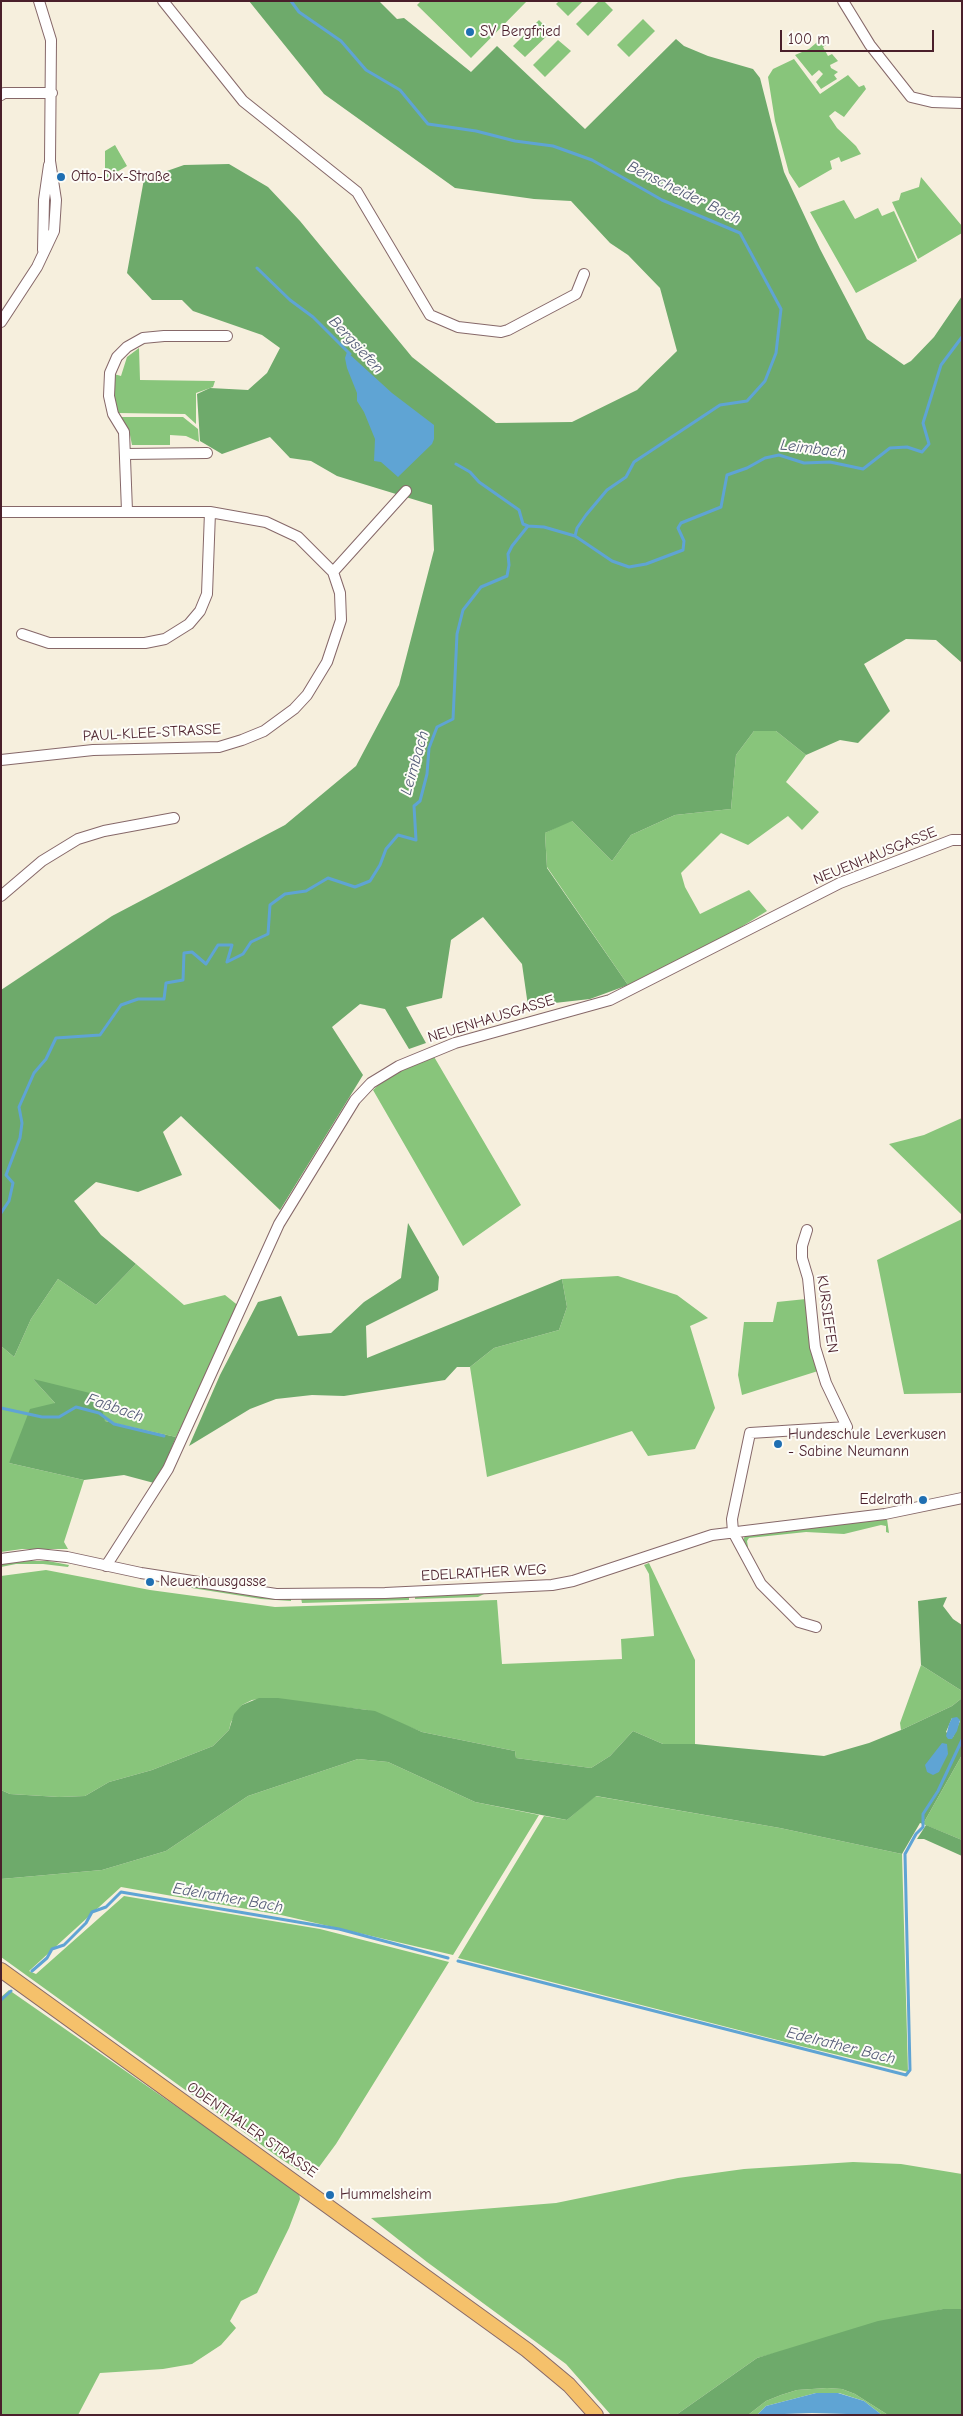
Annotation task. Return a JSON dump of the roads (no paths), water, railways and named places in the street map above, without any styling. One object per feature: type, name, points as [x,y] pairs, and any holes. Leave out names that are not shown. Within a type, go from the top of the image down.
[{"type":"main road","name":"ODENTHALER STRASSE","points":[[1,1970],[527,2350],[569,2385],[596,2415]]},
{"type":"street","points":[[1,322],[43,255],[44,200],[50,161],[52,93],[51,40],[39,1]]},
{"type":"street","points":[[163,1],[243,101],[356,192],[430,314],[458,327],[501,332],[576,294],[584,274]]},
{"type":"street","points":[[843,1],[870,45],[911,97],[932,102],[962,103]]},
{"type":"street","points":[[1,96],[4,93],[52,93]]},
{"type":"street","points":[[127,511],[124,432],[113,414],[109,396],[110,373],[117,357],[143,338],[227,336]]},
{"type":"street","points":[[126,454],[207,453]]},
{"type":"street","points":[[333,572],[406,491]]},
{"type":"street","name":"PAUL-KLEE-STRASSE","points":[[1,512],[210,512],[258,520],[298,537],[333,572],[340,593],[341,620],[327,662],[307,694],[294,709],[264,731],[219,747],[94,750],[1,760]]},
{"type":"street","points":[[22,634],[49,643],[145,642],[165,639],[189,624],[200,610],[207,594],[210,512]]},
{"type":"street","points":[[1,896],[42,861],[78,839],[111,829],[174,818]]},
{"type":"street","name":"NEUENHAUSGASSE","points":[[106,1566],[168,1468],[279,1224],[355,1100],[371,1083],[399,1066],[455,1043],[610,1000],[840,883],[952,840],[962,840]]},
{"type":"street","name":"KURSIEFEN","points":[[733,1532],[732,1520],[750,1433],[847,1427],[826,1383],[815,1347],[808,1278],[802,1258],[802,1246],[807,1230]]},
{"type":"street","name":"EDELRATHER WEG","points":[[1,1559],[38,1554],[67,1557],[141,1574],[276,1594],[385,1593],[552,1585],[573,1581],[712,1535],[885,1514],[962,1498]]},
{"type":"street","points":[[733,1532],[761,1584],[799,1622],[816,1627]]},
{"type":"water","points":[[347,352],[392,393],[434,425],[432,444],[398,477],[381,462],[374,461],[375,439],[364,412],[357,401],[357,393],[347,368],[345,358]]},
{"type":"water","points":[[957,1717],[960,1720],[957,1731],[952,1739],[948,1739],[946,1736],[949,1724],[952,1718]]},
{"type":"water","points":[[942,1743],[947,1744],[948,1754],[939,1772],[933,1775],[927,1772],[925,1765]]},
{"type":"water","points":[[816,2393],[838,2393],[864,2401],[882,2415],[812,2413],[757,2415],[766,2406]]},
{"type":"waterway","name":"Benscheider Bach","points":[[291,1],[299,12],[341,41],[366,70],[400,90],[428,124],[476,131],[515,141],[553,146],[592,160],[662,200],[740,233],[781,309],[776,353],[765,381],[747,401],[720,405],[634,462],[626,477],[607,490],[586,515],[577,528],[575,536]]},
{"type":"waterway","name":"Bergsiefen","points":[[257,268],[290,300],[313,317],[350,354]]},
{"type":"waterway","name":"Leimbach","points":[[1,1213],[9,1201],[13,1183],[6,1175],[20,1138],[22,1123],[19,1107],[34,1073],[46,1059],[56,1038],[100,1035],[121,1005],[138,999],[164,999],[166,983],[183,980],[184,953],[192,952],[206,964],[218,945],[232,945],[227,962],[243,954],[251,942],[268,934],[270,905],[285,894],[306,891],[328,878],[355,887],[370,881],[380,865],[386,849],[398,835],[416,840],[414,806],[420,801],[427,774],[429,748],[437,727],[453,719],[457,634],[463,610],[481,587],[507,576],[508,554],[528,526],[544,527],[575,536],[612,561],[629,567],[646,564],[683,550],[684,541],[678,528],[681,523],[721,507],[727,475],[747,468],[765,458],[779,455],[804,463],[830,462],[863,469],[890,448],[907,447],[922,452],[929,444],[923,423],[941,365],[962,337]]},
{"type":"waterway","name":"Bergsiefen","points":[[456,464],[470,472],[479,482],[519,510],[523,524],[528,526]]},
{"type":"waterway","name":"Faßbach","points":[[1,1408],[42,1417],[59,1417],[76,1407],[99,1413],[114,1424],[164,1436]]},
{"type":"waterway","name":"Edelrather Bach","points":[[458,1961],[906,2075],[910,2070],[905,1854],[916,1834],[923,1827],[923,1814],[938,1791],[962,1740]]},
{"type":"waterway","name":"Edelrather Bach","points":[[32,1971],[47,1958],[52,1949],[64,1945],[86,1923],[92,1912],[106,1907],[121,1892],[339,1929],[448,1958]]},
{"type":"waterway","name":"Edelrather Bach","points":[[1,2000],[11,1991]]},
{"type":"place","name":"SV Bergfried","points":[[470,32]]},
{"type":"place","name":"Otto-Dix-Straße","points":[[61,177]]},
{"type":"place","name":"Hundeschule Leverkusen - Sabine Neumann","points":[[778,1444]]},
{"type":"place","name":"Edelrath","points":[[923,1500]]},
{"type":"place","name":"Neuenhausgasse","points":[[150,1582]]},
{"type":"place","name":"Hummelsheim","points":[[330,2195]]}]
